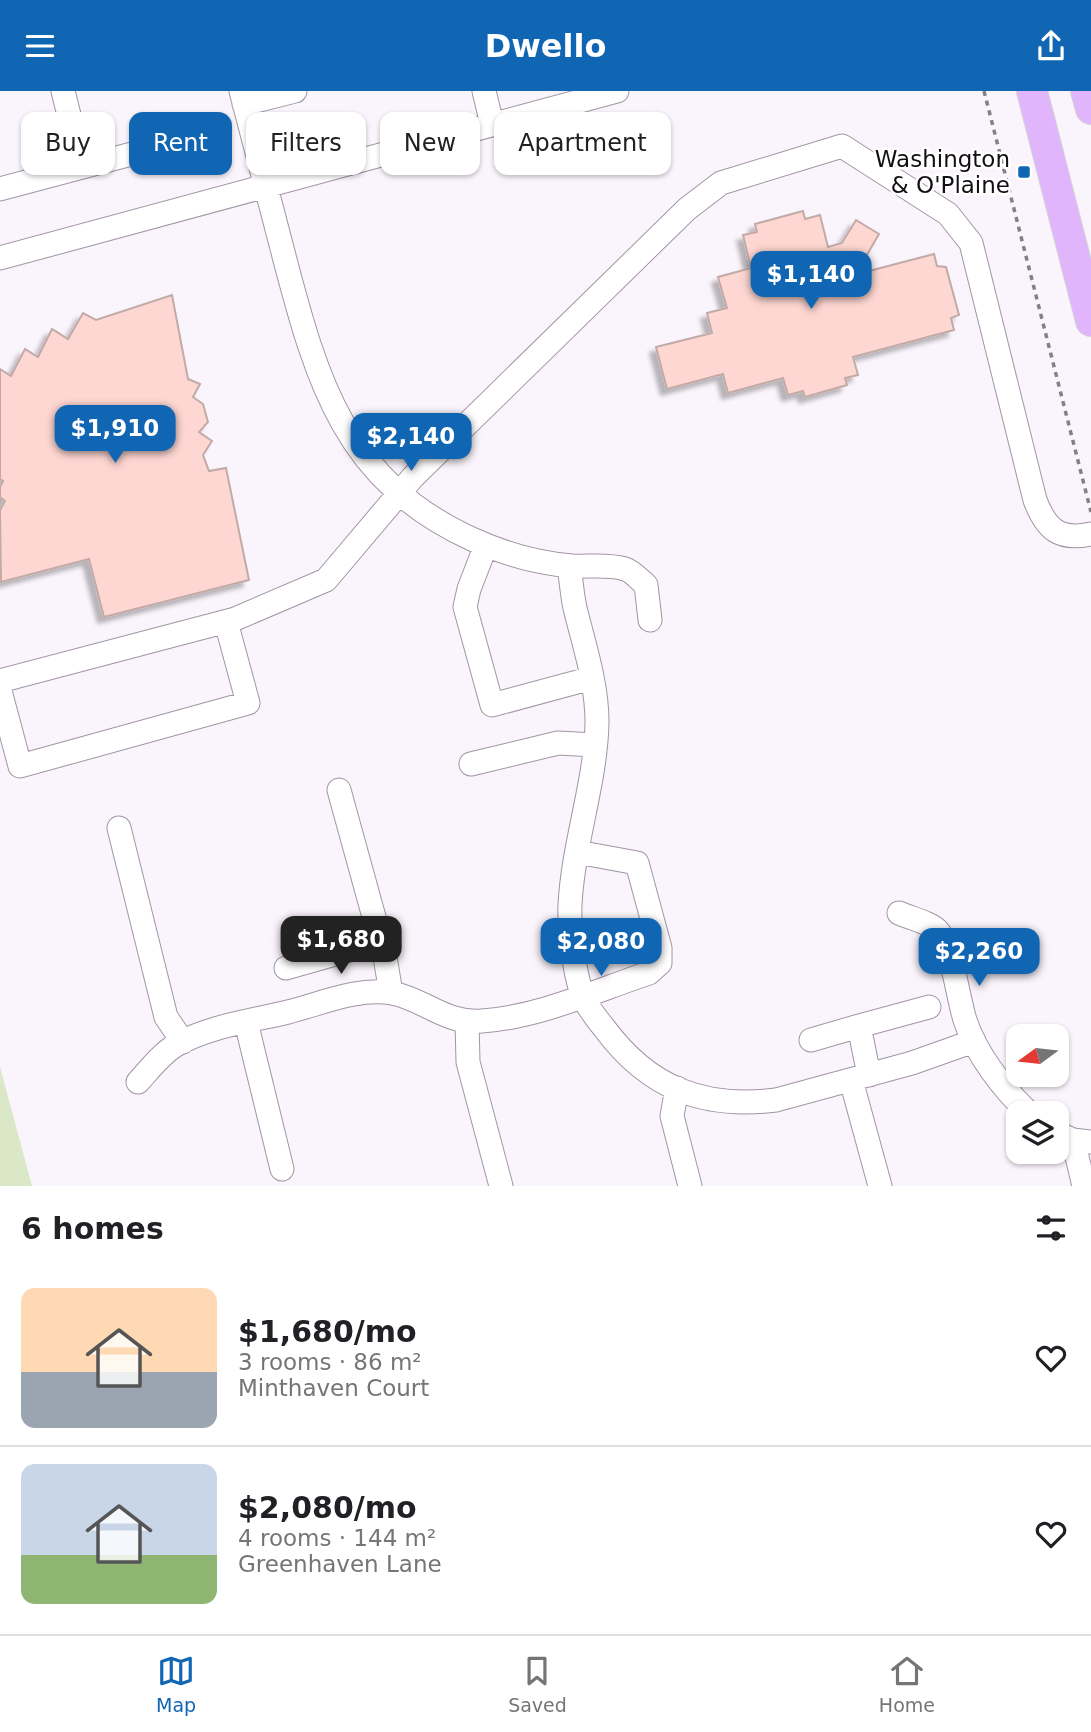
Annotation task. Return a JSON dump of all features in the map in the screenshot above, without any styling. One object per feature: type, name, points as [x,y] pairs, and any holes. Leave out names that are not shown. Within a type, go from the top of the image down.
[{"type":"main road","points":[[1032,91],[1091,321]]},
{"type":"main road","points":[[1086,91],[1091,110]]},
{"type":"street","points":[[63,91],[68,112]]},
{"type":"street","points":[[295,91],[243,97],[307,342],[336,414],[355,444],[399,492],[438,520],[486,545],[527,558],[569,566],[626,569],[646,585],[650,620]]},
{"type":"street","points":[[484,91],[492,124]]},
{"type":"street","points":[[0,258],[617,91]]},
{"type":"street","points":[[0,681],[226,622],[326,580],[399,492],[696,202],[721,183],[842,146],[948,214],[963,230],[971,243],[1035,500],[1043,521],[1057,532],[1076,538],[1091,534]]},
{"type":"street","points":[[0,189],[52,175]]},
{"type":"street","points":[[486,545],[469,589],[466,607],[492,705],[592,678]]},
{"type":"street","points":[[569,566],[574,604],[592,678],[597,720],[570,907],[575,957],[582,995],[623,1053],[660,1082],[708,1099],[727,1103],[754,1103],[776,1100],[912,1063],[974,1041]]},
{"type":"street","points":[[0,691],[20,766],[248,703],[226,622]]},
{"type":"street","points":[[471,764],[558,743],[595,745]]},
{"type":"street","points":[[339,790],[381,941],[391,993]]},
{"type":"street","points":[[119,828],[166,1017],[183,1042]]},
{"type":"street","points":[[138,1082],[164,1054],[183,1042],[214,1030],[362,993],[391,993],[415,1001],[437,1013],[467,1021],[505,1019],[649,973],[660,963],[660,948],[638,863],[577,852]]},
{"type":"street","points":[[899,913],[937,929],[945,942],[965,1021],[974,1041],[1004,1086],[1018,1101]]},
{"type":"street","points":[[286,968],[381,941]]},
{"type":"street","points":[[950,963],[1003,950]]},
{"type":"street","points":[[811,1040],[929,1007]]},
{"type":"street","points":[[467,1021],[468,1062],[501,1186]]},
{"type":"street","points":[[246,1022],[282,1169]]},
{"type":"street","points":[[859,1026],[860,1077],[880,1186]]},
{"type":"street","points":[[677,1088],[672,1116],[690,1186]]},
{"type":"street","points":[[1074,1138],[1084,1186]]},
{"type":"path","points":[[984,91],[1091,512]]},
{"type":"green space","points":[[0,1067],[32,1186],[0,1186]]},
{"type":"building","points":[[803,211],[805,219],[820,215],[828,247],[842,243],[856,220],[879,234],[865,258],[869,271],[934,254],[937,266],[946,267],[959,315],[951,318],[954,330],[853,357],[858,375],[845,378],[847,385],[805,397],[803,391],[788,395],[783,378],[728,393],[723,374],[667,389],[656,347],[712,333],[707,313],[727,308],[718,277],[751,268],[743,235],[757,232],[755,224]]},
{"type":"building","points":[[172,295],[188,379],[200,384],[193,397],[203,404],[208,422],[199,432],[212,441],[203,455],[209,471],[226,468],[249,580],[104,617],[89,559],[1,582],[0,510],[5,501],[0,497],[3,481],[0,479],[0,369],[11,376],[25,349],[38,357],[52,329],[68,339],[83,313],[96,320]]},
{"type":"place","name":"Washington & O'Plaine","points":[[1024,172]]}]
